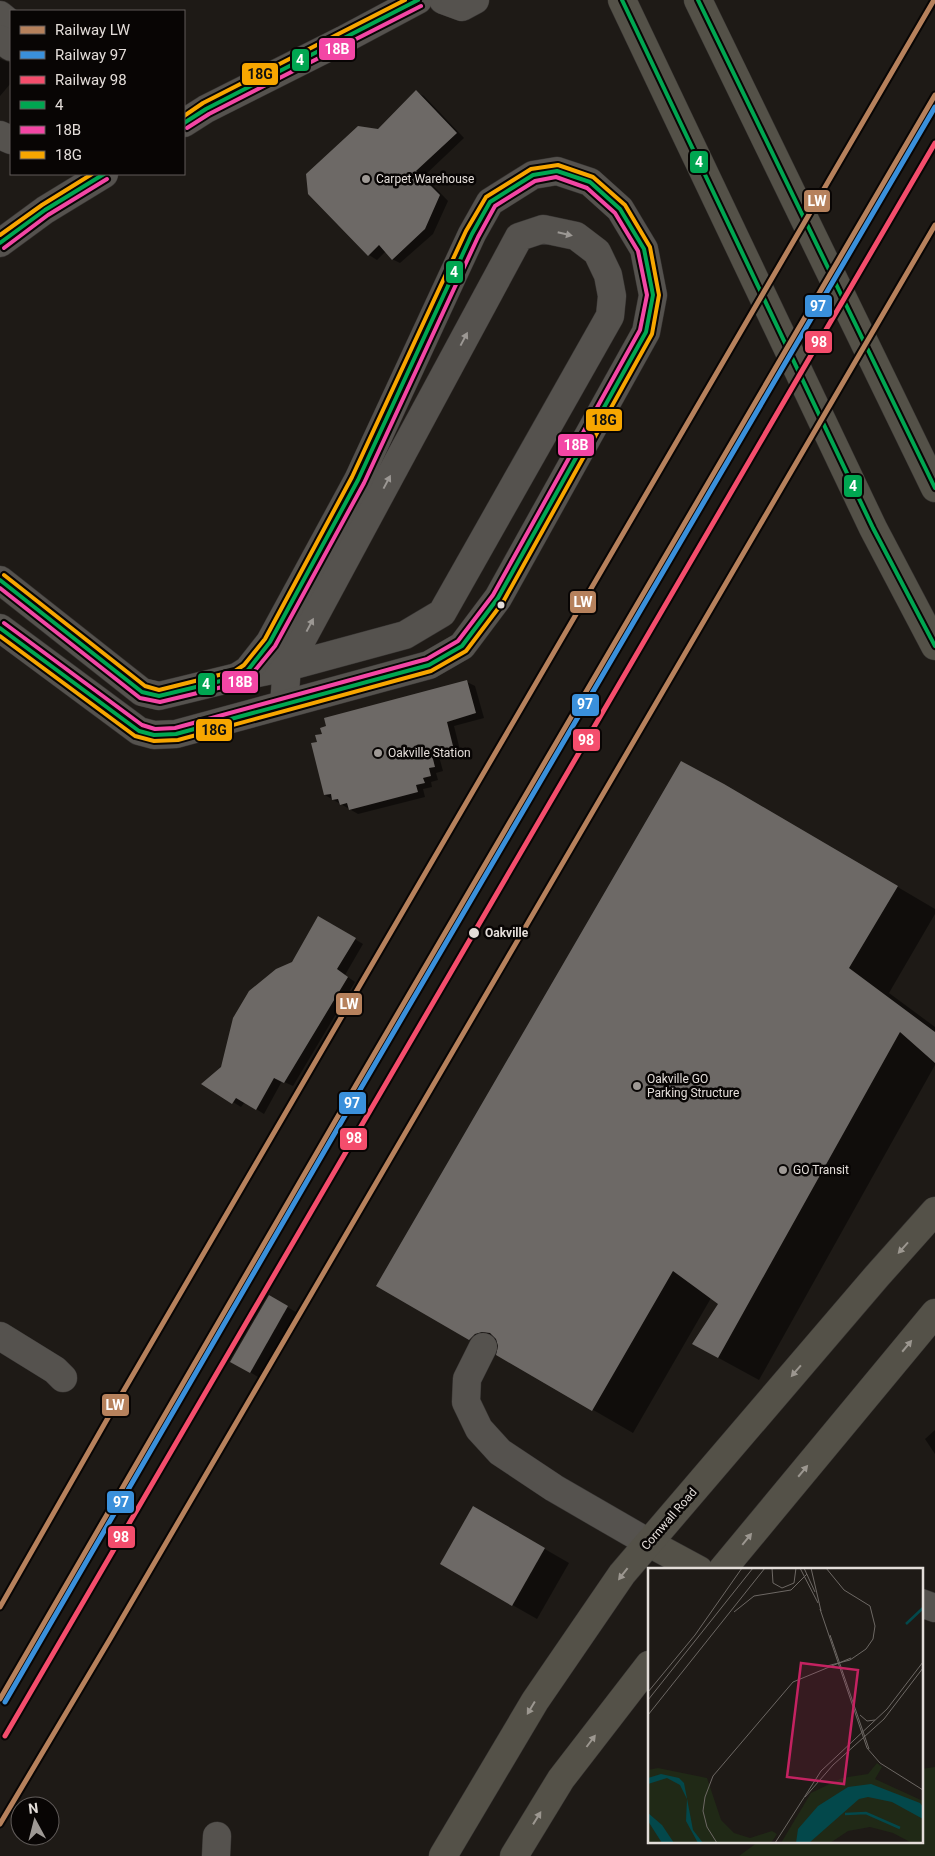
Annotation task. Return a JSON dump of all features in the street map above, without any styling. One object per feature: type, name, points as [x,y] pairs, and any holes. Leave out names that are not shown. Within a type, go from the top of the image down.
[{"type":"main road","points":[[622,0],[873,528],[935,646]]},
{"type":"main road","points":[[698,0],[935,488]]},
{"type":"main road","name":"Cornwall Road","points":[[443,1856],[535,1702],[622,1574],[870,1284],[935,1211]]},
{"type":"main road","points":[[724,1568],[935,1313]]},
{"type":"main road","points":[[649,1543],[694,1568]]},
{"type":"main road","points":[[514,1856],[561,1780],[648,1666]]},
{"type":"street","points":[[185,122],[206,109],[344,40],[418,0]]},
{"type":"street","points":[[444,0],[462,7],[475,0]]},
{"type":"street","points":[[0,15],[10,23]]},
{"type":"street","points":[[0,628],[139,731],[154,735],[176,734],[429,665],[462,646],[498,598],[646,332],[653,295],[644,249],[620,209],[590,182],[557,170],[533,176],[490,202],[472,234],[358,480],[270,642],[248,670],[237,677]]},
{"type":"street","points":[[2,238],[102,175]]},
{"type":"street","points":[[0,580],[142,692],[159,696],[237,677],[287,668],[405,636],[442,613],[610,316],[612,296],[608,275],[597,252],[576,236],[543,229],[519,237],[287,668],[284,704]]},
{"type":"street","points":[[0,1336],[55,1370],[62,1378]]},
{"type":"street","points":[[483,1347],[467,1379],[466,1402],[479,1428],[500,1452],[554,1488],[649,1543]]},
{"type":"street","points":[[922,1603],[935,1608]]},
{"type":"green space","points":[[935,1767],[935,1856],[739,1856],[755,1844],[922,1844],[922,1769]]},
{"type":"building","name":"Carpet Warehouse","points":[[416,90],[457,133],[416,171],[440,195],[425,229],[392,260],[379,245],[368,256],[308,194],[306,174],[358,126],[378,129]]},
{"type":"building","name":"Oakville Station","points":[[467,680],[476,713],[447,722],[454,750],[432,755],[435,767],[429,768],[431,776],[423,778],[425,783],[416,785],[418,792],[349,810],[347,803],[340,805],[338,799],[332,800],[331,794],[324,795],[311,743],[317,742],[315,735],[322,734],[320,728],[326,726],[324,718]]},
{"type":"building","name":"Oakville GO Parking Structure","points":[[681,761],[724,784],[898,886],[849,968],[935,1032],[935,1063],[900,1032],[718,1358],[692,1344],[718,1304],[673,1271],[592,1411],[496,1355],[498,1346],[496,1339],[490,1333],[482,1332],[475,1334],[469,1340],[376,1286]]},
{"type":"building","points":[[318,916],[356,938],[337,969],[348,977],[284,1083],[274,1078],[256,1110],[236,1098],[232,1104],[201,1084],[221,1067],[233,1018],[249,991],[276,969],[292,962]]},
{"type":"building","points":[[269,1295],[288,1306],[250,1373],[230,1362]]},
{"type":"building","points":[[473,1506],[545,1548],[512,1606],[440,1564]]},
{"type":"rail line","name":"LW","points":[[0,1607],[113,1409],[934,0]]},
{"type":"rail line","name":"LW","points":[[0,1699],[356,1085],[935,95]]},
{"type":"rail line","name":"97","points":[[5,1702],[361,1088],[935,107]]},
{"type":"rail line","name":"98","points":[[5,1736],[935,143]]},
{"type":"rail line","name":"LW","points":[[0,1824],[110,1639],[935,225]]},
{"type":"transit line","name":"18G","points":[[185,115],[203,103],[405,0]]},
{"type":"transit line","name":"4","points":[[185,122],[206,109],[418,0]]},
{"type":"transit line","name":"4","points":[[622,0],[873,528],[935,646]]},
{"type":"transit line","name":"4","points":[[698,0],[935,488]]},
{"type":"transit line","name":"18B","points":[[187,128],[209,114],[421,6]]},
{"type":"transit line","name":"18G","points":[[0,636],[135,736],[154,741],[178,740],[431,671],[466,651],[503,602],[652,334],[659,295],[650,247],[625,205],[593,177],[558,165],[531,169],[486,197],[466,231],[352,477],[265,639],[244,665],[235,671],[159,690],[145,686],[4,575]]},
{"type":"transit line","name":"4","points":[[0,580],[142,692],[159,696],[237,677],[248,670],[270,642],[358,480],[472,234],[490,202],[533,175],[557,171],[590,182],[620,209],[644,249],[653,295],[646,332],[498,598],[462,646],[429,665],[176,734],[154,735],[139,731],[0,628]]},
{"type":"transit line","name":"18G","points":[[0,235],[42,205],[90,175]]},
{"type":"transit line","name":"4","points":[[0,243],[45,210],[102,175]]},
{"type":"transit line","name":"18B","points":[[0,588],[140,698],[160,702],[239,683],[252,674],[275,646],[364,483],[478,237],[495,206],[535,181],[556,177],[587,188],[615,213],[638,251],[647,295],[640,330],[493,595],[458,641],[427,659],[175,728],[155,729],[142,725],[4,623]]},
{"type":"transit line","name":"18B","points":[[4,248],[48,215],[107,179]]},
{"type":"place","name":"Carpet Warehouse","points":[[366,179]]},
{"type":"place","name":"Oakville Station","points":[[378,753]]},
{"type":"place","name":"Oakville","points":[[474,933]]},
{"type":"place","name":"Oakville GO Parking Structure","points":[[637,1086]]},
{"type":"place","name":"GO Transit","points":[[783,1170]]}]
